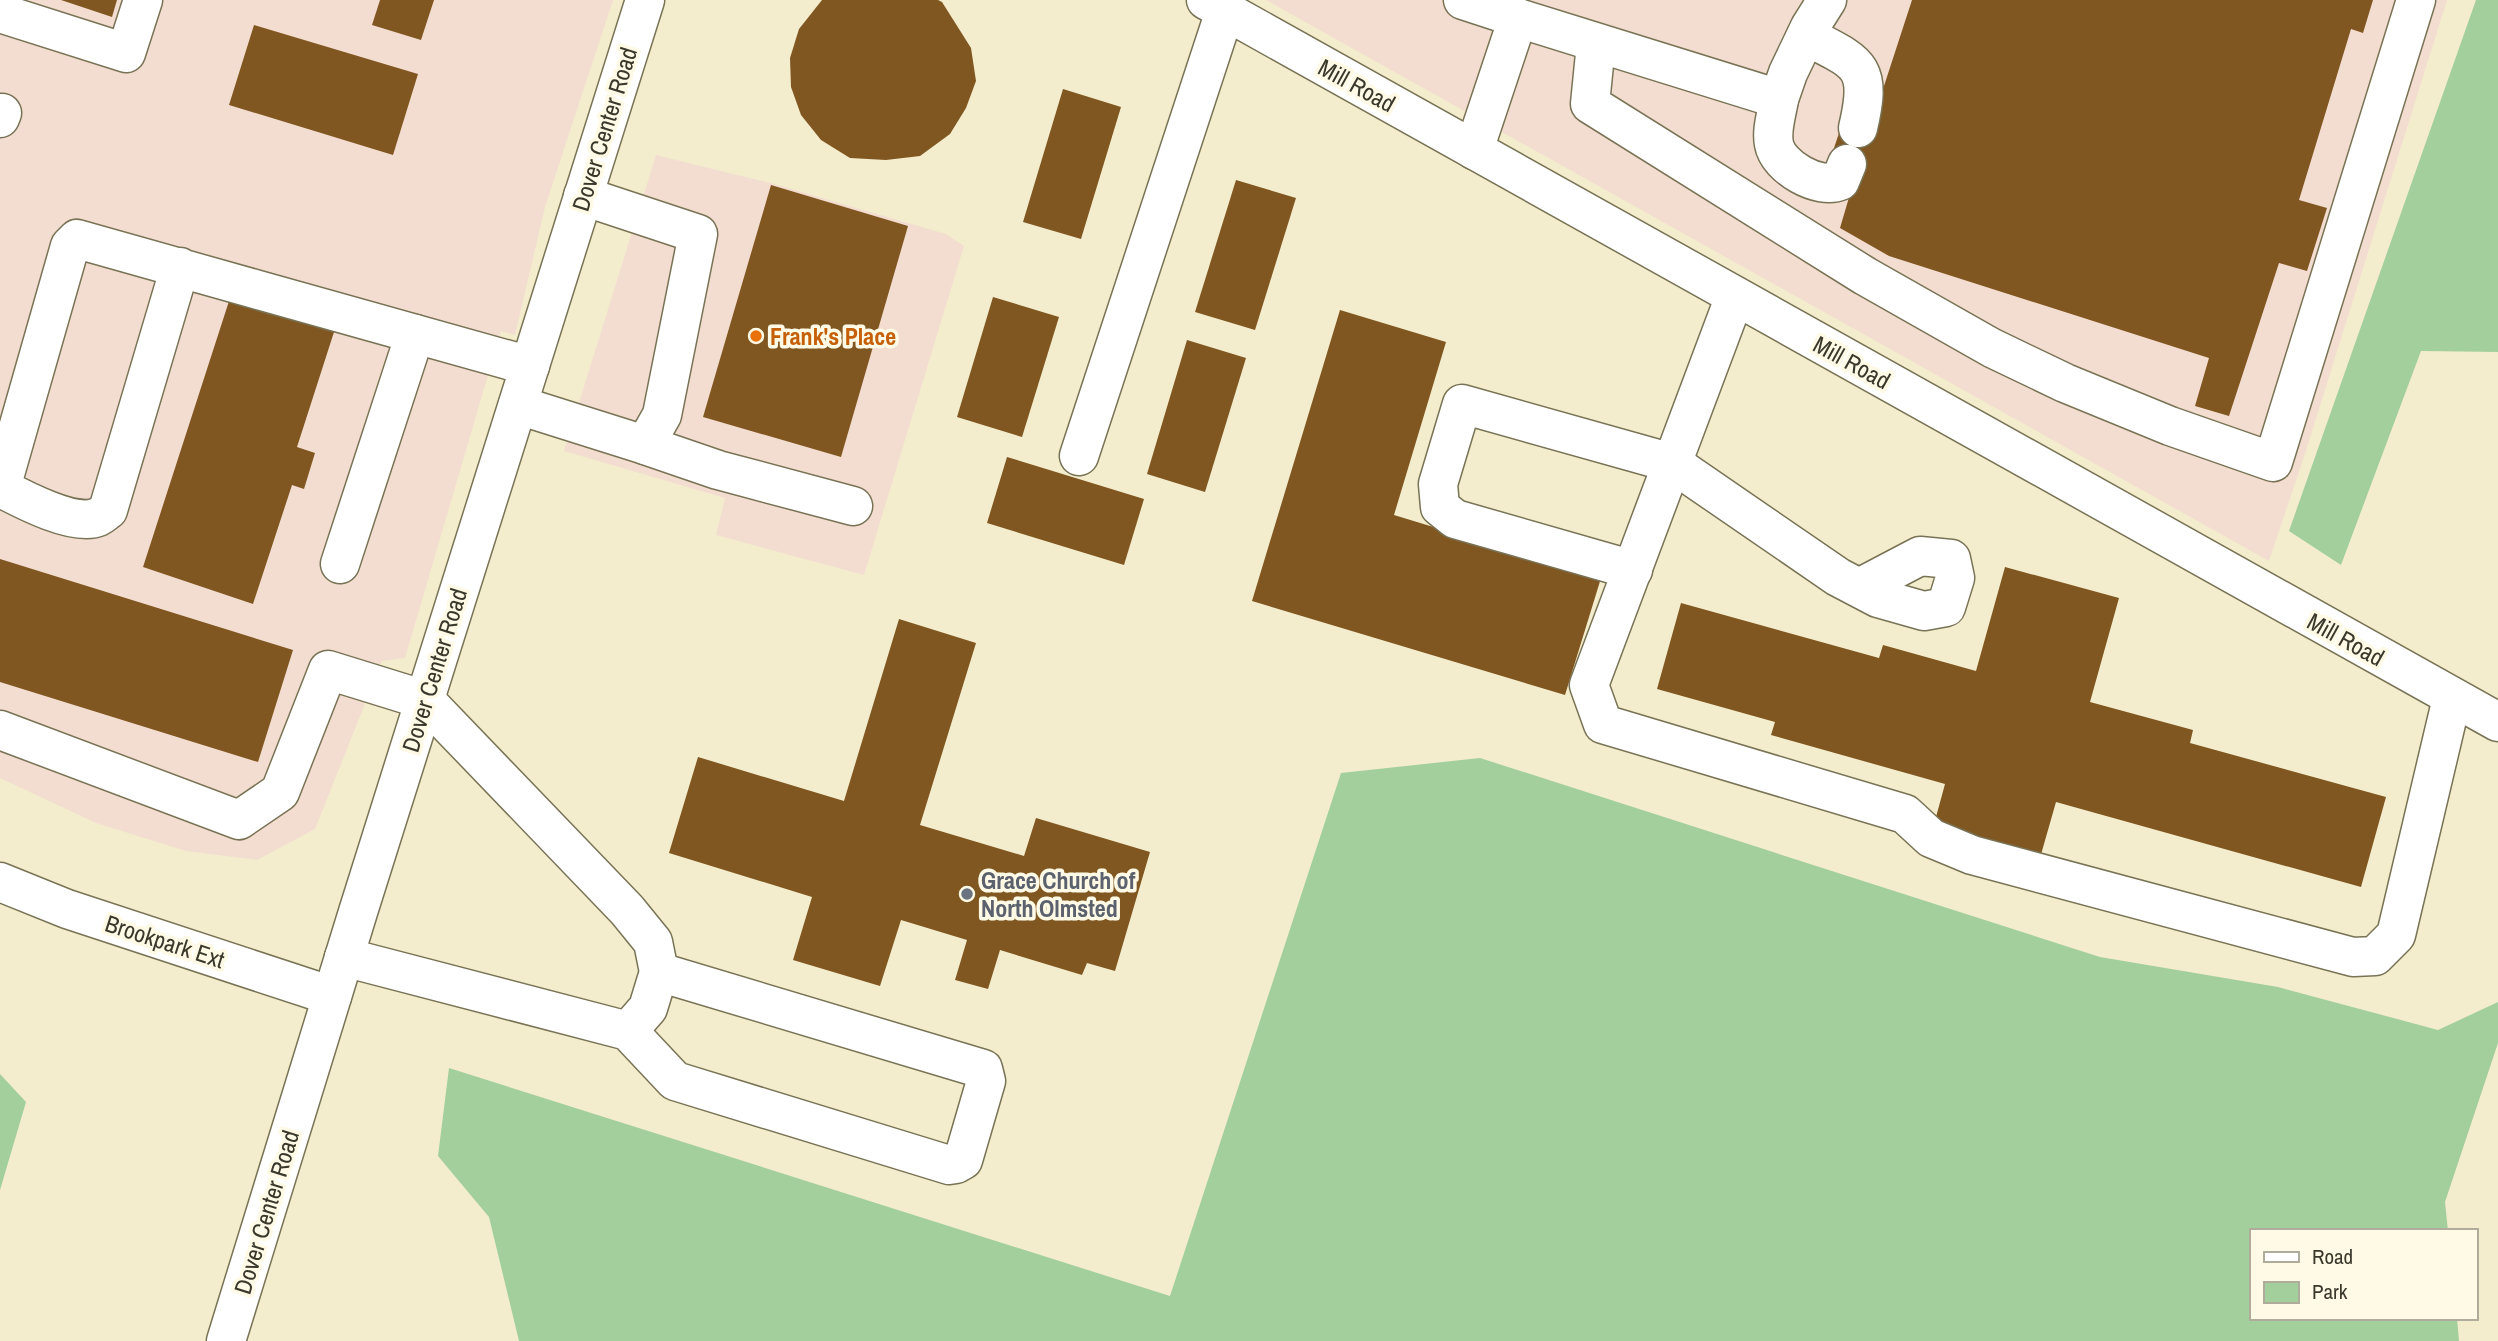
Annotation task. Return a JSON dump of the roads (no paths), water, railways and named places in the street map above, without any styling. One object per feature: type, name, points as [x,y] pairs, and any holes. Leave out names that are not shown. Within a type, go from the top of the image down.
[{"type":"street","points":[[0,13],[126,52],[143,0]]},
{"type":"street","name":"Dover Center Road","points":[[226,1341],[645,0]]},
{"type":"street","points":[[1463,0],[1596,44],[1779,99]]},
{"type":"street","points":[[1806,36],[1841,54],[1856,65],[1863,77],[1864,104],[1840,181],[1833,184],[1809,178],[1783,161],[1774,145],[1779,99],[1788,72],[1806,36],[1827,0]]},
{"type":"street","points":[[1596,44],[1590,104],[1865,276],[1992,348],[2065,383],[2170,426],[2273,463],[2416,0]]},
{"type":"street","points":[[1079,456],[1216,5]]},
{"type":"street","name":"Mill Road","points":[[1216,5],[2498,722]]},
{"type":"street","points":[[1474,150],[1518,18]]},
{"type":"street","points":[[583,196],[698,234],[662,415],[645,445]]},
{"type":"street","points":[[180,267],[108,510],[97,518],[78,519],[28,502],[1,488],[70,246],[77,239],[180,267],[530,366]]},
{"type":"street","points":[[1735,296],[1589,685],[1603,724],[1905,814],[1931,838],[1972,855],[2353,957],[2375,956],[2396,935],[2452,698]]},
{"type":"street","points":[[340,564],[415,334]]},
{"type":"street","points":[[1633,570],[1455,519],[1440,507],[1438,484],[1462,404],[1672,463],[1838,577],[1859,588]]},
{"type":"street","points":[[518,405],[718,470],[853,506]]},
{"type":"street","points":[[0,730],[239,820],[281,792],[328,670],[425,700],[628,910],[653,942],[659,972],[648,1008],[628,1031]]},
{"type":"street","name":"Brookpark Ext","points":[[0,882],[67,909],[332,996]]},
{"type":"street","points":[[344,957],[628,1031],[675,1081],[949,1165],[963,1160],[986,1081],[983,1069],[659,972]]},
{"type":"place","name":"Frank's Place","points":[[756,336]]},
{"type":"place","name":"Grace Church of North Olmsted","points":[[967,894]]}]
